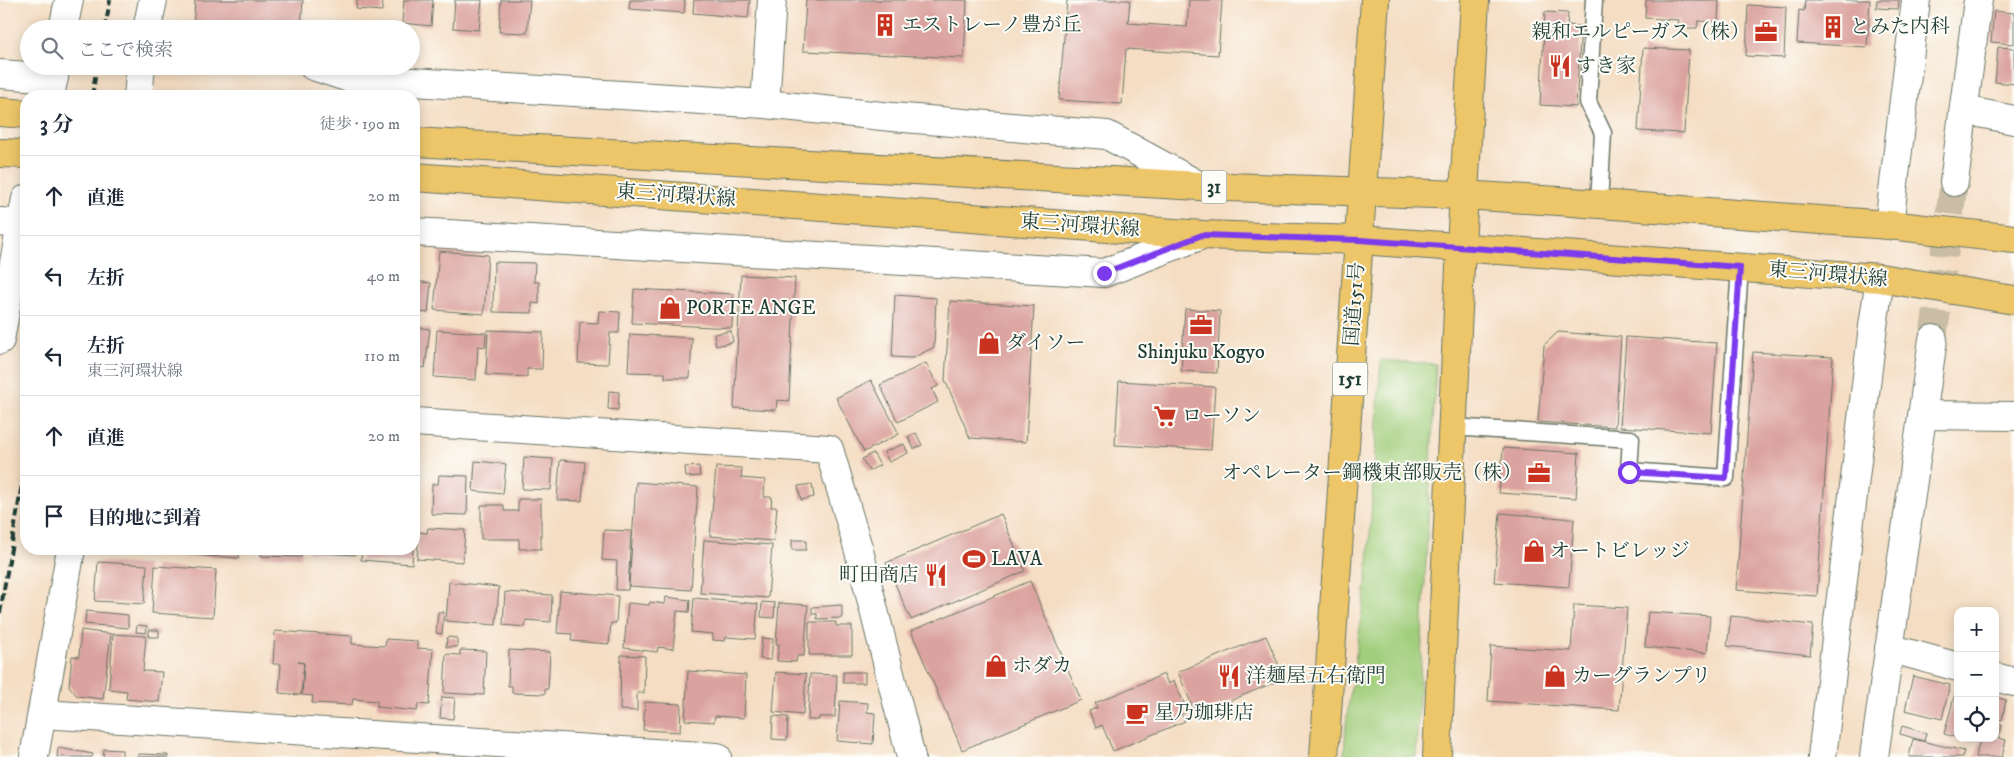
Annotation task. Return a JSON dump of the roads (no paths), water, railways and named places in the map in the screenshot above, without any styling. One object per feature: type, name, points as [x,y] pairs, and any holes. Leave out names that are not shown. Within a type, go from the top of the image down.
[{"type":"main road","name":"国道151号","points":[[1324,757],[1360,240],[1360,192],[1375,0]]},
{"type":"main road","points":[[1437,757],[1460,246],[1474,0]]},
{"type":"main road","points":[[0,112],[20,114]]},
{"type":"main road","name":"東三河環状線","points":[[420,142],[1200,186],[1464,195],[1599,203],[1889,225],[2014,239]]},
{"type":"main road","points":[[0,153],[20,154]]},
{"type":"main road","name":"東三河環状線","points":[[420,177],[1202,235],[1360,240],[1740,267],[1880,278],[2014,300]]},
{"type":"street","points":[[65,20],[69,0]]},
{"type":"street","points":[[149,20],[154,0]]},
{"type":"street","points":[[765,104],[772,0]]},
{"type":"street","points":[[1889,225],[1916,0]]},
{"type":"street","points":[[1954,182],[1978,0]]},
{"type":"street","points":[[0,74],[53,80]]},
{"type":"street","points":[[139,90],[140,75]]},
{"type":"street","points":[[340,75],[349,78],[765,104],[1107,135],[1200,186]]},
{"type":"street","points":[[1964,110],[2014,120]]},
{"type":"street","points":[[0,340],[16,215]]},
{"type":"street","points":[[420,232],[1104,273],[1202,235]]},
{"type":"street","points":[[1822,757],[1880,278]]},
{"type":"street","points":[[1874,757],[1934,339]]},
{"type":"street","points":[[1922,415],[2014,416]]},
{"type":"street","points":[[420,422],[829,449],[859,551],[911,757]]},
{"type":"street","points":[[34,757],[70,555]]},
{"type":"street","points":[[1889,648],[1954,666]]},
{"type":"street","points":[[1999,678],[2014,682]]},
{"type":"street","points":[[42,714],[717,757]]},
{"type":"lane","points":[[1594,0],[1588,102],[1603,133],[1599,203]]},
{"type":"lane","points":[[1452,427],[1631,439],[1629,472],[1726,478],[1740,267]]},
{"type":"tunnel","points":[[1933,339],[1954,182]]},
{"type":"railway","points":[[107,20],[110,0]]},
{"type":"railway","points":[[93,90],[96,75]]},
{"type":"railway","points":[[0,613],[20,496]]},
{"type":"place","name":"エストレーノ豊が丘","points":[[885,25]]},
{"type":"place","name":"とみた内科","points":[[1833,27]]},
{"type":"place","name":"親和エルピーガス（株）","points":[[1766,32]]},
{"type":"place","name":"すき家","points":[[1560,66]]},
{"type":"place","name":"PORTE ANGE","points":[[670,308]]},
{"type":"place","name":"Shinjuku Kogyo","points":[[1201,325]]},
{"type":"place","name":"ダイソー","points":[[989,343]]},
{"type":"place","name":"ローソン","points":[[1165,416]]},
{"type":"place","name":"オペレーター鋼機東部販売（株）","points":[[1539,473]]},
{"type":"place","name":"オートビレッジ","points":[[1534,551]]},
{"type":"place","name":"LAVA","points":[[974,559]]},
{"type":"place","name":"町田商店","points":[[936,575]]},
{"type":"place","name":"ホダカ","points":[[996,666]]},
{"type":"place","name":"洋麺屋五右衛門","points":[[1229,676]]},
{"type":"place","name":"カーグランプリ","points":[[1555,676]]},
{"type":"place","name":"星乃珈琲店","points":[[1137,713]]}]
